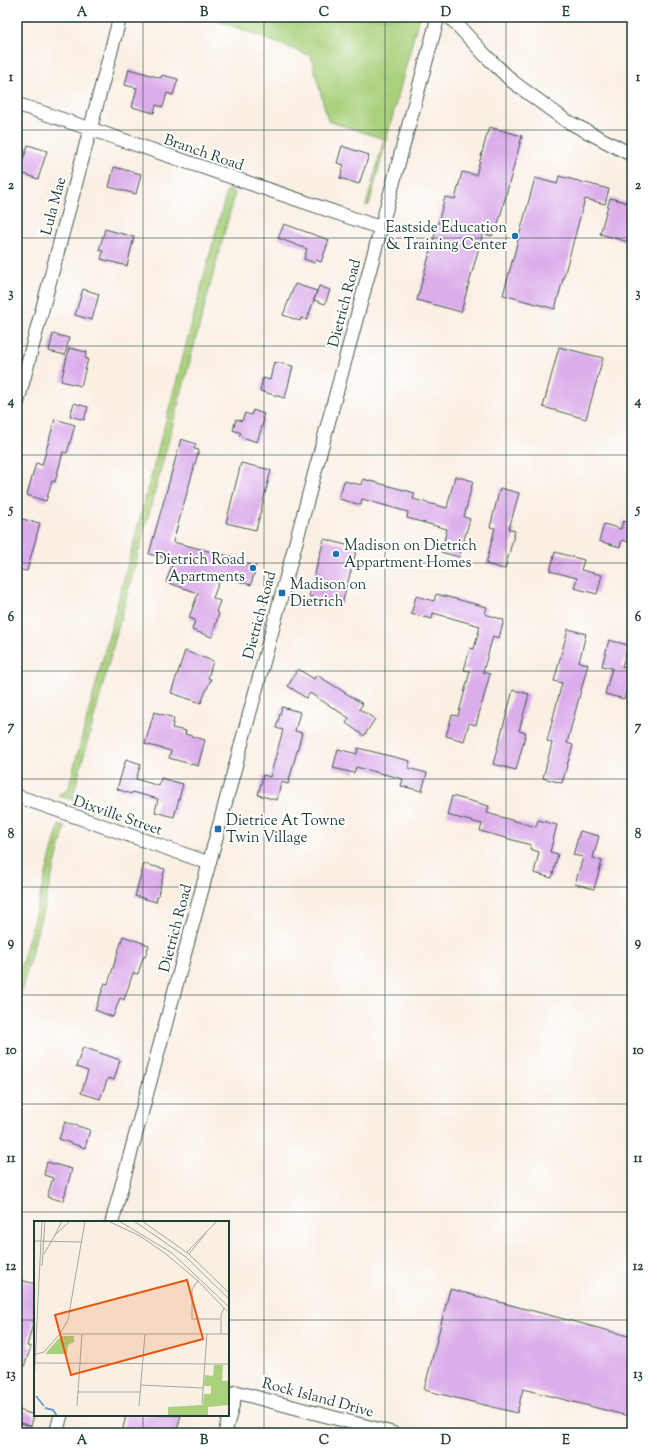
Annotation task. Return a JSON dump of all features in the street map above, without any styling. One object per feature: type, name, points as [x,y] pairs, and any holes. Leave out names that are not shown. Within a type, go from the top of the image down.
[{"type":"street","name":"Lula Mae","points":[[17,404],[120,17]]},
{"type":"street","name":"Dietrich Road","points":[[112,1221],[438,17]]},
{"type":"street","points":[[450,17],[485,55],[513,82],[565,120],[632,155]]},
{"type":"street","name":"Branch Road","points":[[17,104],[381,228]]},
{"type":"street","name":"Dixville Street","points":[[17,796],[209,863]]},
{"type":"street","name":"Rock Island Drive","points":[[225,1433],[236,1392],[392,1433]]},
{"type":"street","points":[[56,1433],[61,1416]]},
{"type":"green space","points":[[215,17],[419,17],[369,205],[366,206],[384,139],[328,121],[311,56],[214,19]]},
{"type":"green space","points":[[227,190],[235,193],[73,796],[78,802],[58,795],[68,790]]},
{"type":"green space","points":[[59,825],[65,827],[17,1008],[17,982]]},
{"type":"building","points":[[129,69],[161,78],[162,75],[178,79],[173,95],[167,93],[163,107],[156,105],[154,113],[132,107],[137,88],[125,85]]},
{"type":"building","points":[[489,127],[522,136],[497,228],[495,228],[492,236],[483,233],[461,312],[417,300],[445,197],[455,199],[462,172],[476,175]]},
{"type":"building","points":[[28,145],[47,151],[38,179],[19,172]]},
{"type":"building","points":[[342,146],[369,155],[359,184],[340,178],[344,165],[337,163]]},
{"type":"building","points":[[114,167],[141,174],[136,194],[109,187]]},
{"type":"building","points":[[559,176],[609,189],[605,204],[585,199],[555,309],[503,295],[535,178],[557,184]]},
{"type":"building","points":[[610,198],[632,204],[632,243],[600,234]]},
{"type":"building","points":[[284,224],[329,240],[321,262],[316,260],[315,263],[304,259],[307,249],[278,238]]},
{"type":"building","points":[[105,229],[134,237],[127,266],[101,259],[103,251],[99,250]]},
{"type":"building","points":[[295,284],[317,291],[307,320],[301,318],[300,321],[283,315]]},
{"type":"building","points":[[319,286],[330,290],[325,304],[314,300]]},
{"type":"building","points":[[83,289],[99,294],[92,320],[75,315]]},
{"type":"building","points":[[53,334],[69,338],[65,355],[49,351]]},
{"type":"building","points":[[559,347],[603,358],[586,419],[543,407]]},
{"type":"building","points":[[69,348],[87,352],[85,358],[88,359],[81,386],[61,381]]},
{"type":"building","points":[[274,362],[293,366],[285,398],[260,391],[263,378],[270,380]]},
{"type":"building","points":[[74,403],[88,407],[84,420],[70,416]]},
{"type":"building","points":[[253,410],[264,414],[262,419],[264,420],[257,442],[239,436],[241,433],[233,430],[236,419],[242,421],[245,413],[251,415]]},
{"type":"building","points":[[55,419],[75,425],[67,453],[63,452],[55,482],[52,481],[46,501],[27,495],[36,463],[42,465]]},
{"type":"building","points":[[181,439],[196,444],[194,449],[199,450],[173,542],[236,558],[235,561],[256,566],[251,585],[221,576],[213,598],[220,601],[216,612],[219,613],[212,637],[192,630],[195,620],[189,618],[198,593],[166,582],[174,560],[149,554]]},
{"type":"building","points":[[241,463],[271,470],[256,530],[226,523]]},
{"type":"building","points":[[455,476],[473,481],[464,517],[470,519],[459,557],[441,552],[447,529],[407,518],[408,512],[362,499],[361,505],[339,499],[344,481],[362,485],[363,479],[415,493],[413,499],[447,508]]},
{"type":"building","points":[[500,488],[519,493],[509,529],[515,531],[505,569],[486,564],[495,528],[490,527]]},
{"type":"building","points":[[17,518],[40,523],[27,571],[17,569]]},
{"type":"building","points":[[623,521],[632,524],[632,543],[622,540],[620,547],[599,541],[604,524],[621,529]]},
{"type":"building","points":[[324,539],[357,548],[342,604],[309,596]]},
{"type":"building","points":[[555,552],[584,560],[581,570],[602,575],[597,594],[574,588],[577,578],[550,571]]},
{"type":"building","points":[[436,594],[487,607],[485,614],[504,620],[499,638],[493,636],[483,672],[490,674],[476,725],[469,723],[464,741],[446,736],[452,715],[458,716],[470,671],[464,670],[470,648],[474,649],[480,626],[433,613],[432,619],[411,614],[416,596],[434,601]]},
{"type":"building","points":[[568,629],[586,634],[579,662],[588,664],[567,743],[573,745],[562,783],[543,778],[552,743],[547,741],[562,683],[554,681]]},
{"type":"building","points":[[609,640],[628,645],[622,667],[632,670],[624,699],[605,694],[612,668],[602,666]]},
{"type":"building","points":[[185,651],[213,661],[208,678],[211,679],[201,703],[171,693]]},
{"type":"building","points":[[298,669],[314,679],[317,675],[363,704],[359,709],[375,719],[364,736],[346,723],[349,718],[310,693],[306,698],[288,686]]},
{"type":"building","points":[[513,690],[529,694],[519,731],[526,733],[516,770],[493,764]]},
{"type":"building","points":[[282,707],[300,712],[295,731],[302,733],[288,784],[281,782],[277,800],[258,795],[263,775],[270,777],[283,730],[276,728]]},
{"type":"building","points":[[154,712],[174,718],[172,728],[186,731],[185,734],[205,740],[198,766],[169,758],[171,751],[145,744]]},
{"type":"building","points":[[358,748],[410,761],[408,768],[427,773],[422,791],[401,786],[403,779],[356,767],[354,773],[333,768],[338,749],[357,754]]},
{"type":"building","points":[[126,759],[141,764],[136,779],[159,786],[161,778],[183,784],[174,817],[155,812],[158,799],[132,792],[131,794],[117,789]]},
{"type":"building","points":[[452,796],[489,806],[487,813],[536,827],[538,820],[557,825],[550,852],[558,854],[552,878],[534,873],[539,852],[530,849],[531,845],[480,831],[482,824],[447,815]]},
{"type":"building","points":[[580,831],[599,836],[593,858],[602,861],[594,889],[575,884],[583,857],[573,855]]},
{"type":"building","points":[[144,864],[165,869],[156,902],[135,896]]},
{"type":"building","points":[[123,936],[149,945],[145,957],[143,957],[138,974],[133,973],[124,1000],[120,998],[113,1017],[95,1010],[105,983],[108,984]]},
{"type":"building","points":[[83,1047],[120,1060],[114,1080],[108,1078],[100,1099],[81,1093],[88,1071],[76,1067]]},
{"type":"building","points":[[65,1122],[90,1130],[85,1148],[59,1139]]},
{"type":"building","points":[[47,1162],[72,1169],[63,1201],[47,1197],[53,1178],[44,1175]]},
{"type":"building","points":[[17,1279],[34,1284],[34,1320],[27,1346],[31,1347],[19,1381],[17,1381]]},
{"type":"building","points":[[450,1289],[632,1337],[632,1417],[523,1389],[517,1413],[424,1390]]},
{"type":"building","points":[[17,1409],[34,1415],[31,1426],[17,1422]]},
{"type":"building","points":[[126,1416],[181,1416],[176,1433],[122,1433]]},
{"type":"place","name":"Eastside Education & Training Center","points":[[515,236]]},
{"type":"place","name":"Madison on Dietrich Appartment Homes","points":[[336,554]]},
{"type":"place","name":"Dietrich Road Apartments","points":[[253,568]]},
{"type":"place","name":"Madison on Dietrich","points":[[282,593]]},
{"type":"place","name":"Dietrice At Towne Twin Village","points":[[218,829]]}]
